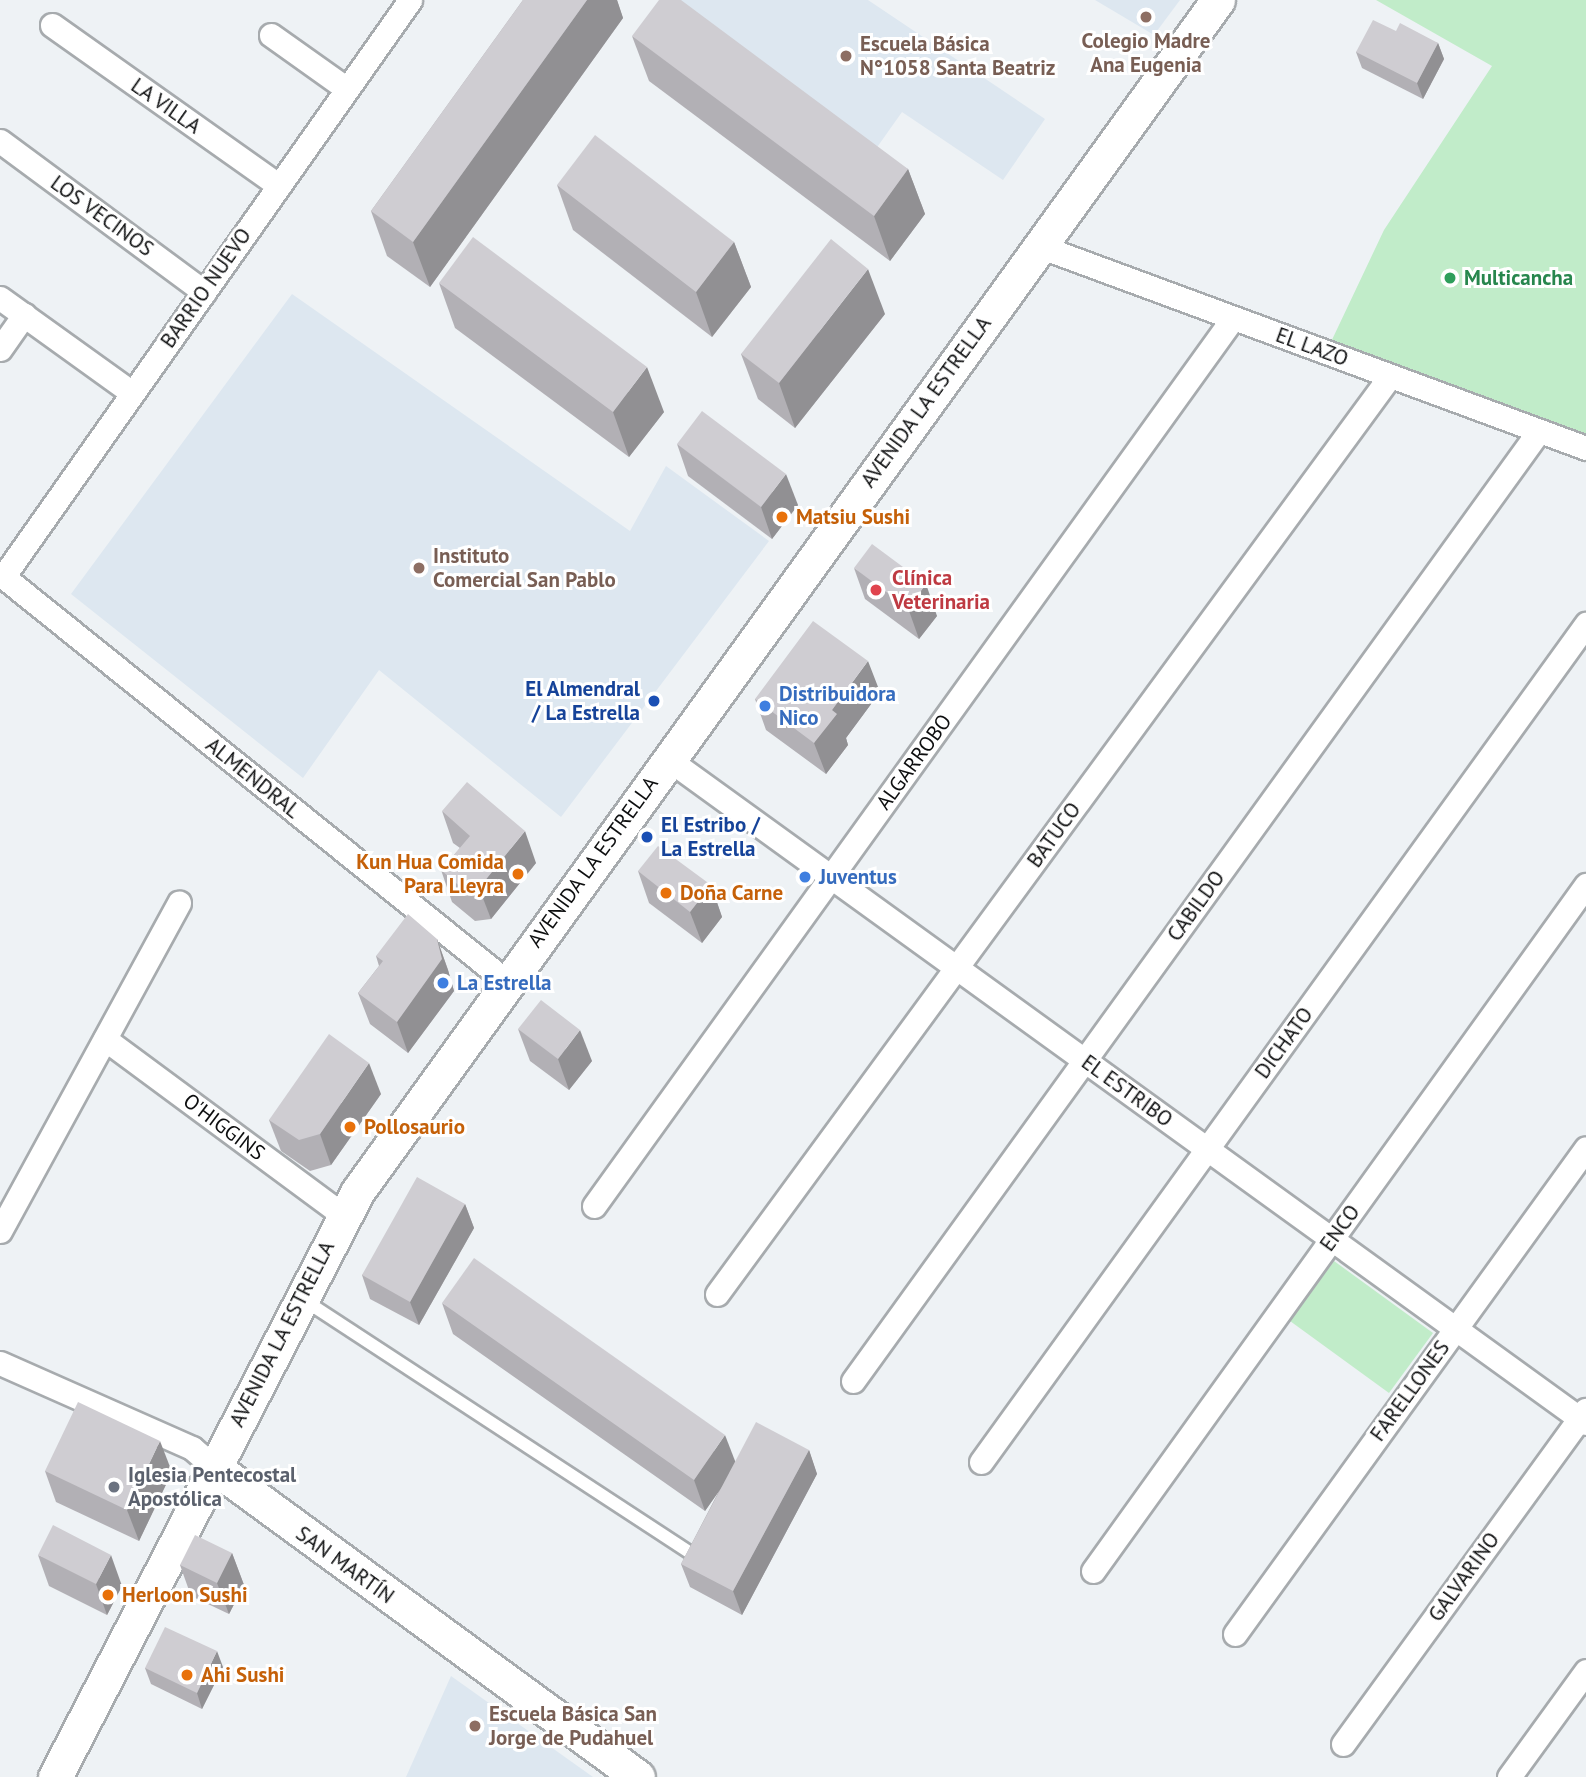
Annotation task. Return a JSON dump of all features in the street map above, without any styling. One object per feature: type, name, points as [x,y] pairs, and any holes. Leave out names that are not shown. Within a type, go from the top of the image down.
[{"type":"main road","name":"AVENIDA LA ESTRELLA","points":[[55,1777],[343,1215],[506,981],[1218,0]]},
{"type":"main road","name":"SAN MARTÍN","points":[[214,1467],[638,1777]]},
{"type":"street","name":"BARRIO NUEVO","points":[[1,576],[410,0]]},
{"type":"street","name":"LA VILLA","points":[[52,25],[279,186]]},
{"type":"street","points":[[271,36],[347,89]]},
{"type":"street","name":"LOS VECINOS","points":[[0,141],[204,292]]},
{"type":"street","name":"EL LAZO","points":[[1039,246],[1586,448]]},
{"type":"street","points":[[0,299],[132,393]]},
{"type":"street","points":[[0,349],[24,316]]},
{"type":"street","name":"ALGARROBO","points":[[594,1206],[1233,318]]},
{"type":"street","name":"BATUCO","points":[[717,1294],[1390,376]]},
{"type":"street","name":"CABILDO","points":[[853,1381],[1539,431]]},
{"type":"street","name":"ALMENDRAL","points":[[1,576],[506,981]]},
{"type":"street","name":"DICHATO","points":[[981,1462],[1586,624]]},
{"type":"street","name":"EL ESTRIBO","points":[[668,759],[1332,1239],[1584,1417]]},
{"type":"street","name":"ENCO","points":[[1093,1571],[1586,884]]},
{"type":"street","points":[[0,1231],[179,903]]},
{"type":"street","name":"O'HIGGINS","points":[[105,1039],[343,1215]]},
{"type":"street","name":"FARELLONES","points":[[1235,1634],[1586,1148]]},
{"type":"street","name":"SAN MARTÍN","points":[[0,1363],[191,1448],[214,1467]]},
{"type":"street","name":"GALVARINO","points":[[1343,1744],[1584,1417]]},
{"type":"street","points":[[1509,1777],[1586,1671]]},
{"type":"lane","points":[[300,1298],[694,1555]]},
{"type":"shaded area","name":"Escuela Básica N°1058 Santa Beatriz","points":[[662,0],[868,0],[1045,119],[1003,180],[902,112],[873,153]]},
{"type":"shaded area","name":"Colegio Madre Ana Eugenia","points":[[1095,0],[1180,0],[1154,35]]},
{"type":"shaded area","name":"Instituto Comercial San Pablo","points":[[292,294],[630,531],[666,466],[769,541],[561,817],[379,670],[303,778],[71,594]]},
{"type":"shaded area","name":"Escuela Básica San Jorge de Pudahuel","points":[[451,1676],[593,1777],[406,1777]]},
{"type":"green space","points":[[1376,0],[1586,0],[1586,435],[1330,344],[1384,230],[1492,66]]},
{"type":"green space","points":[[1334,1261],[1433,1333],[1389,1393],[1290,1321]]},
{"type":"building","points":[[523,0],[587,0],[413,242],[371,211]]},
{"type":"building","points":[[659,0],[681,0],[908,169],[874,216],[632,36]]},
{"type":"building","points":[[1373,20],[1396,31],[1400,23],[1438,43],[1417,83],[1356,52]]},
{"type":"building","points":[[595,135],[734,242],[696,292],[557,185]]},
{"type":"building","points":[[473,237],[647,367],[613,412],[439,283]]},
{"type":"building","points":[[831,239],[868,269],[779,383],[741,354]]},
{"type":"building","points":[[702,411],[786,474],[761,507],[677,444]]},
{"type":"building","points":[[872,544],[926,584],[908,608],[854,568]]},
{"type":"building","points":[[813,621],[868,661],[832,710],[837,714],[814,743],[755,699]]},
{"type":"building","points":[[467,782],[525,831],[479,888],[464,890],[441,870],[470,836],[442,811]]},
{"type":"building","points":[[658,846],[711,885],[690,912],[638,871]]},
{"type":"building","points":[[408,914],[437,939],[442,959],[397,1022],[358,993],[383,961],[376,956]]},
{"type":"building","points":[[541,1000],[580,1030],[558,1059],[518,1029]]},
{"type":"building","points":[[329,1034],[369,1063],[320,1134],[299,1140],[269,1120]]},
{"type":"building","points":[[417,1177],[465,1204],[410,1302],[362,1275]]},
{"type":"building","points":[[474,1258],[725,1435],[694,1480],[442,1303]]},
{"type":"building","points":[[78,1402],[160,1441],[127,1510],[45,1471]]},
{"type":"building","points":[[756,1422],[809,1450],[733,1591],[681,1564]]},
{"type":"building","points":[[53,1525],[111,1555],[96,1584],[38,1555]]},
{"type":"building","points":[[195,1535],[232,1553],[217,1583],[180,1565]]},
{"type":"building","points":[[165,1627],[217,1651],[197,1693],[145,1668]]},
{"type":"place","name":"Colegio Madre Ana Eugenia","points":[[1146,17]]},
{"type":"place","name":"Escuela Básica N°1058 Santa Beatriz","points":[[846,56]]},
{"type":"place","name":"Multicancha","points":[[1450,278]]},
{"type":"place","name":"Matsiu Sushi","points":[[782,517]]},
{"type":"place","name":"Instituto Comercial San Pablo","points":[[419,568]]},
{"type":"place","name":"Clínica Veterinaria","points":[[876,590]]},
{"type":"place","name":"El Almendral / La Estrella","points":[[654,701]]},
{"type":"place","name":"Distribuidora Nico","points":[[765,706]]},
{"type":"place","name":"El Estribo / La Estrella","points":[[647,837]]},
{"type":"place","name":"Kun Hua Comida Para Lleyra","points":[[518,874]]},
{"type":"place","name":"Juventus","points":[[805,877]]},
{"type":"place","name":"Doña Carne","points":[[666,893]]},
{"type":"place","name":"La Estrella","points":[[443,983]]},
{"type":"place","name":"Pollosaurio","points":[[350,1127]]},
{"type":"place","name":"Iglesia Pentecostal Apostólica","points":[[114,1487]]},
{"type":"place","name":"Herloon Sushi","points":[[108,1595]]},
{"type":"place","name":"Ahi Sushi","points":[[187,1675]]},
{"type":"place","name":"Escuela Básica San Jorge de Pudahuel","points":[[475,1726]]}]
